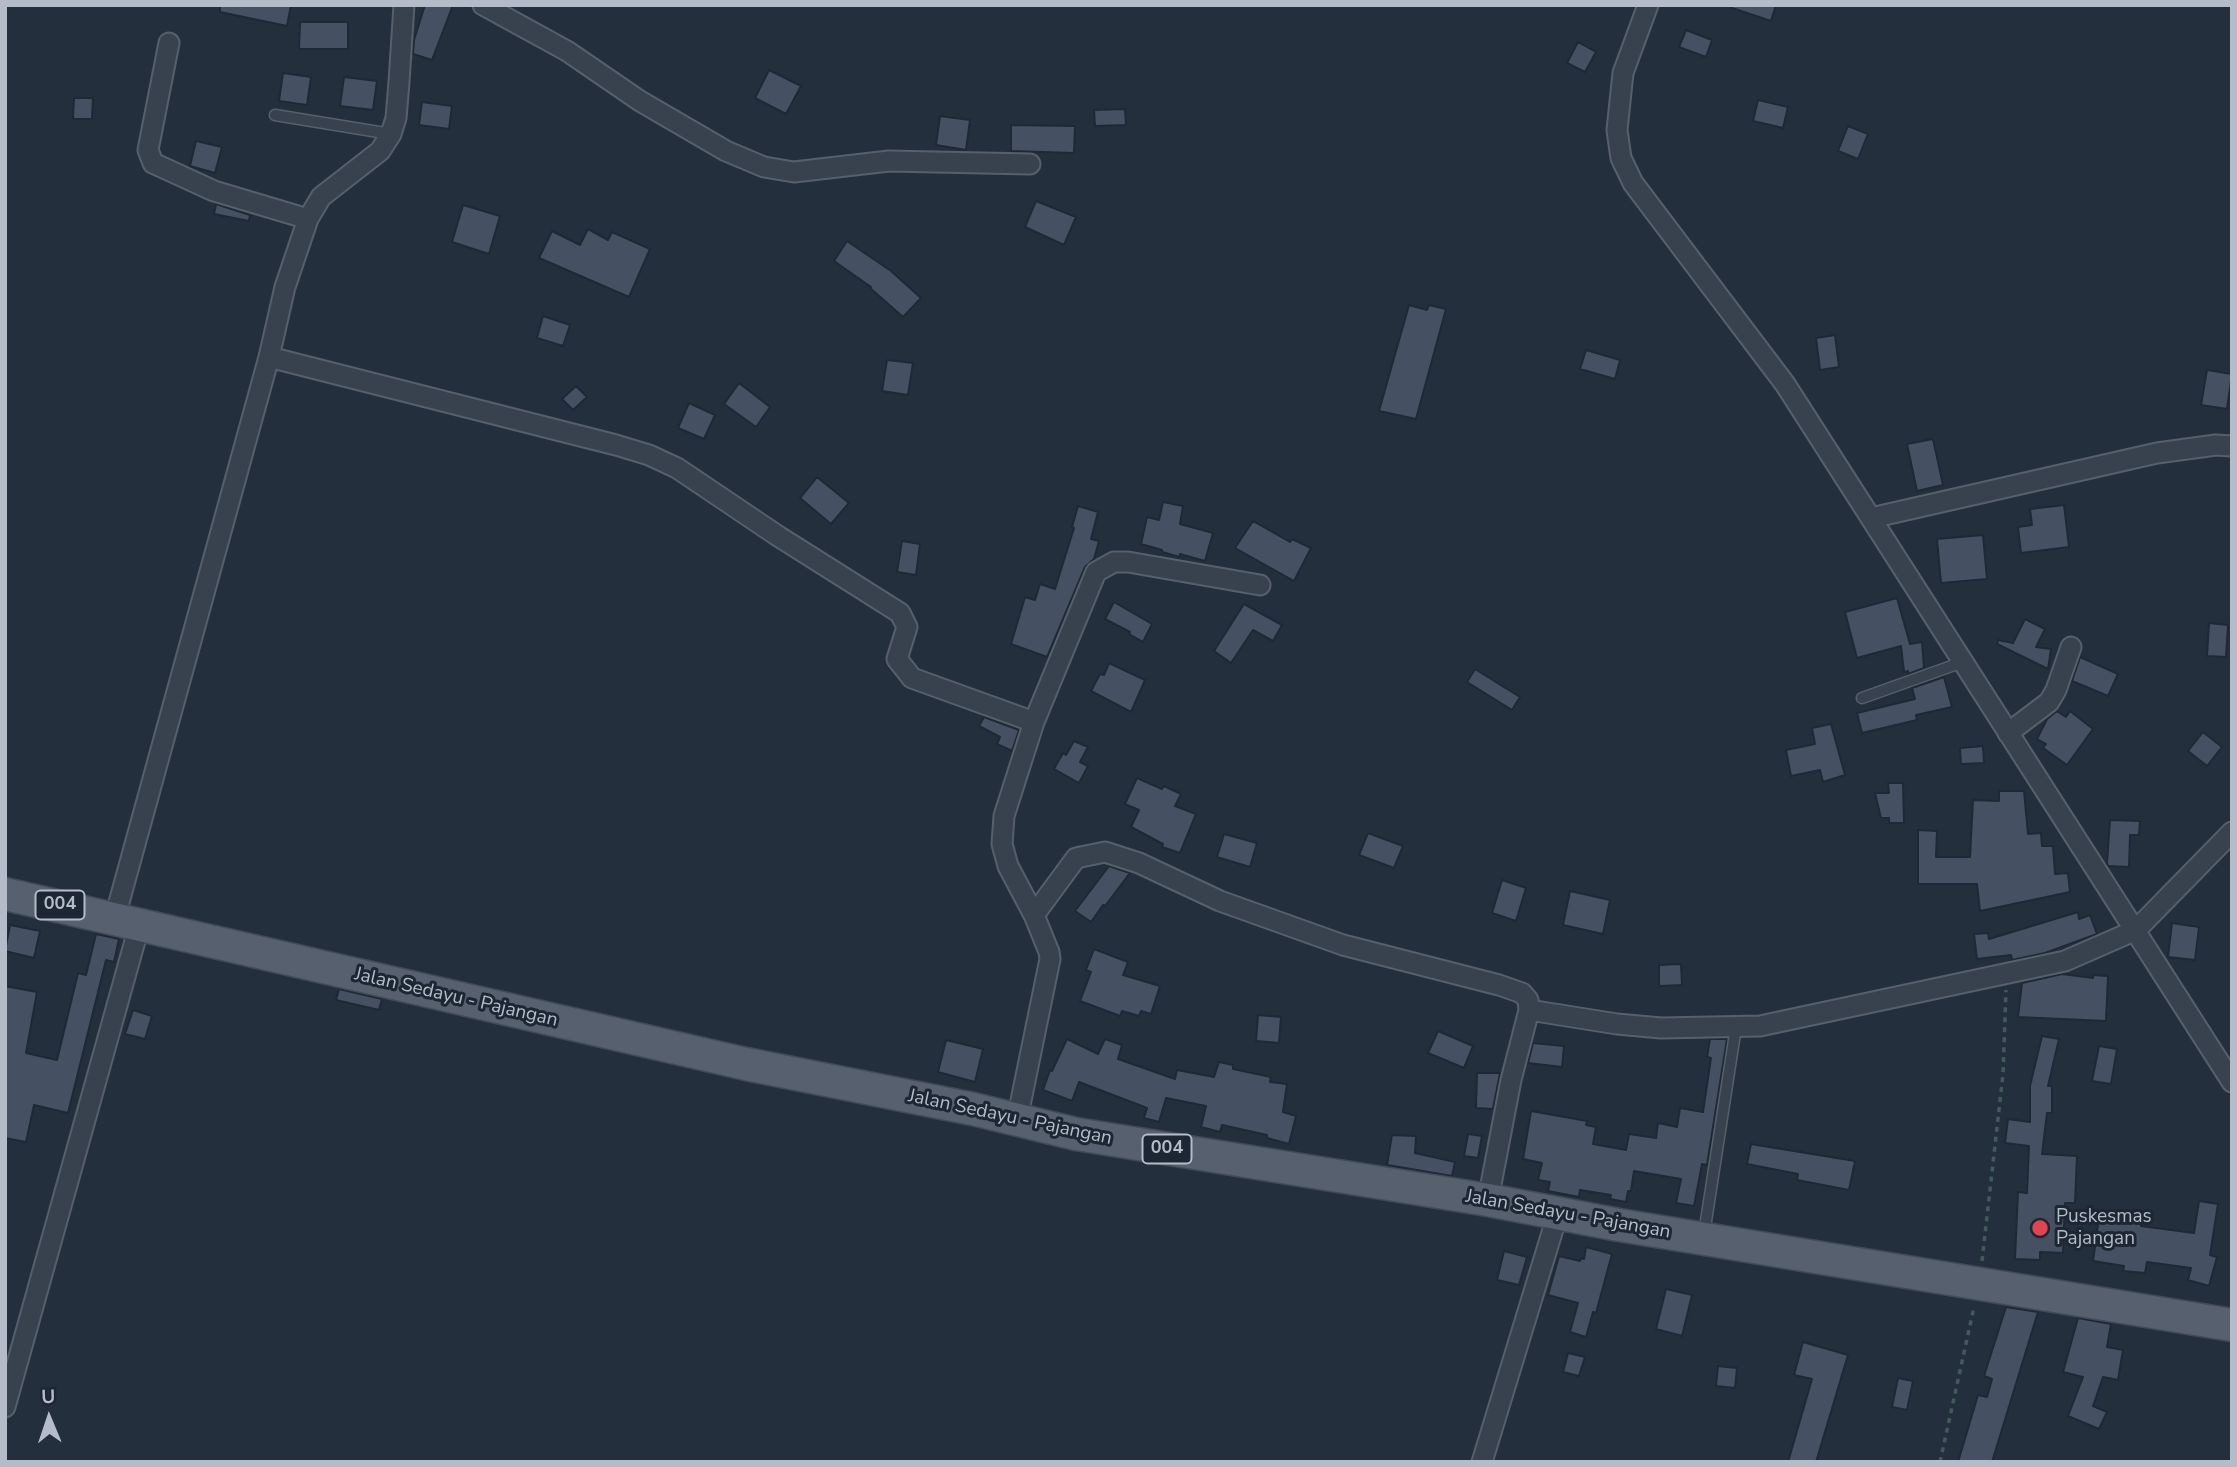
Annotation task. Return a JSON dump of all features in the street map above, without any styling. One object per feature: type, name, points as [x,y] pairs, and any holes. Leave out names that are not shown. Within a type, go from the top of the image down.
[{"type":"main road","name":"Jalan Sedayu - Pajangan","points":[[5,894],[128,920],[706,1055],[1076,1134],[2232,1325]]},
{"type":"street","points":[[5,1407],[285,287],[307,219],[321,197],[380,151],[391,134],[396,118],[404,5]]},
{"type":"street","points":[[483,5],[567,51],[640,101],[726,151],[764,167],[794,172],[889,161],[1030,164]]},
{"type":"street","points":[[1648,5],[1623,73],[1617,131],[1621,158],[1633,183],[1785,384],[2232,1082]]},
{"type":"street","points":[[169,43],[148,150],[153,163],[214,191],[307,219]]},
{"type":"street","points":[[269,357],[616,444],[677,468],[900,613],[907,627],[897,659],[912,678],[1034,722]]},
{"type":"street","points":[[1871,518],[2157,453],[2216,445],[2232,446]]},
{"type":"street","points":[[1017,1120],[1049,967],[1049,952],[1034,915],[1008,866],[1002,844],[1007,804],[1034,722],[1096,572],[1104,566],[1128,562],[1260,584]]},
{"type":"street","points":[[2008,733],[2049,702],[2071,648]]},
{"type":"street","points":[[1529,1010],[1661,1028],[1760,1026],[2065,961],[2136,930],[2232,832]]},
{"type":"street","points":[[1034,915],[1076,858],[1105,852],[1139,863],[1220,901],[1343,945],[1522,993],[1528,1000],[1529,1010],[1511,1080],[1488,1200]]},
{"type":"street","points":[[1482,1462],[1558,1213]]},
{"type":"lane","points":[[275,115],[391,134]]},
{"type":"lane","points":[[1862,698],[1963,662]]},
{"type":"lane","points":[[1704,1238],[1736,1027]]},
{"type":"path","points":[[1940,1462],[1980,1283],[2003,1074],[2007,974]]},
{"type":"building","points":[[220,5],[291,5],[287,26],[220,12]]},
{"type":"building","points":[[425,5],[453,5],[432,60],[413,54],[414,40]]},
{"type":"building","points":[[1733,5],[1776,5],[1771,21],[1732,8]]},
{"type":"building","points":[[300,22],[348,22],[348,49],[299,49]]},
{"type":"building","points":[[1686,30],[1712,40],[1706,57],[1679,47]]},
{"type":"building","points":[[1578,42],[1596,52],[1585,72],[1567,63]]},
{"type":"building","points":[[769,70],[801,86],[786,114],[755,98]]},
{"type":"building","points":[[283,73],[311,77],[307,105],[279,101]]},
{"type":"building","points":[[344,77],[377,81],[373,110],[340,106]]},
{"type":"building","points":[[74,98],[93,98],[92,119],[73,119]]},
{"type":"building","points":[[1758,100],[1788,107],[1783,128],[1753,121]]},
{"type":"building","points":[[422,102],[452,106],[449,129],[419,125]]},
{"type":"building","points":[[1125,109],[1126,125],[1095,126],[1094,110]]},
{"type":"building","points":[[940,116],[970,120],[966,150],[936,145]]},
{"type":"building","points":[[1011,125],[1075,126],[1074,153],[1011,151]]},
{"type":"building","points":[[1848,126],[1868,134],[1858,159],[1838,151]]},
{"type":"building","points":[[196,141],[222,147],[215,173],[190,166]]},
{"type":"building","points":[[1036,201],[1076,217],[1064,245],[1025,227]]},
{"type":"building","points":[[216,204],[250,215],[249,221],[214,214]]},
{"type":"building","points":[[463,205],[500,216],[489,254],[452,242]]},
{"type":"building","points":[[588,229],[608,240],[612,232],[650,249],[629,297],[539,258],[552,231],[580,245]]},
{"type":"building","points":[[847,241],[891,271],[921,298],[903,317],[871,287],[834,261]]},
{"type":"building","points":[[1409,305],[1427,310],[1429,305],[1446,309],[1416,419],[1379,411]]},
{"type":"building","points":[[543,316],[570,325],[563,346],[537,338]]},
{"type":"building","points":[[1835,335],[1839,367],[1820,370],[1816,338]]},
{"type":"building","points":[[1586,350],[1620,360],[1615,379],[1580,369]]},
{"type":"building","points":[[887,360],[913,363],[908,395],[882,391]]},
{"type":"building","points":[[2207,370],[2232,374],[2227,409],[2201,405]]},
{"type":"building","points":[[739,383],[770,407],[756,427],[724,404]]},
{"type":"building","points":[[576,386],[587,397],[573,410],[562,399]]},
{"type":"building","points":[[689,403],[715,415],[704,439],[678,428]]},
{"type":"building","points":[[1933,439],[1943,485],[1917,491],[1907,444]]},
{"type":"building","points":[[817,477],[849,503],[831,524],[800,498]]},
{"type":"building","points":[[1163,502],[1183,506],[1180,524],[1213,533],[1205,561],[1180,554],[1180,557],[1141,544],[1147,517],[1159,520]]},
{"type":"building","points":[[2064,505],[2069,547],[2021,553],[2018,527],[2032,525],[2030,509]]},
{"type":"building","points":[[1078,506],[1098,512],[1091,539],[1099,541],[1094,559],[1085,567],[1047,657],[1011,644],[1025,597],[1035,600],[1040,584],[1055,589]]},
{"type":"building","points":[[1253,521],[1290,542],[1292,539],[1311,548],[1294,581],[1235,548]]},
{"type":"building","points":[[1983,535],[1987,579],[1941,583],[1937,539]]},
{"type":"building","points":[[902,541],[920,544],[916,575],[897,572]]},
{"type":"building","points":[[1897,598],[1910,644],[1922,642],[1924,668],[1908,674],[1908,671],[1904,672],[1901,646],[1857,658],[1845,612]]},
{"type":"building","points":[[1114,602],[1152,624],[1143,642],[1105,619]]},
{"type":"building","points":[[1244,604],[1282,625],[1273,641],[1253,630],[1231,663],[1214,651]]},
{"type":"building","points":[[2025,619],[2045,629],[2036,647],[2051,649],[2048,669],[1997,644],[1998,640],[2013,643]]},
{"type":"building","points":[[2209,623],[2228,625],[2226,657],[2207,656]]},
{"type":"building","points":[[2080,657],[2118,674],[2108,696],[2072,681]]},
{"type":"building","points":[[1109,663],[1145,680],[1131,712],[1091,691],[1100,674],[1104,675]]},
{"type":"building","points":[[1475,669],[1520,697],[1512,710],[1467,682]]},
{"type":"building","points":[[1944,677],[1952,707],[1916,715],[1917,720],[1862,733],[1857,713],[1915,699],[1912,688]]},
{"type":"building","points":[[2057,711],[2066,717],[2070,711],[2093,729],[2067,765],[2043,748],[2046,744],[2037,739],[2047,719]]},
{"type":"building","points":[[984,717],[1019,730],[1012,751],[997,744],[1000,737],[979,726]]},
{"type":"building","points":[[1831,724],[1845,775],[1823,782],[1820,770],[1791,776],[1786,750],[1815,744],[1812,728]]},
{"type":"building","points":[[2203,732],[2222,747],[2207,766],[2188,751]]},
{"type":"building","points":[[1074,741],[1088,747],[1080,762],[1088,766],[1079,783],[1054,769]]},
{"type":"building","points":[[1983,746],[1984,763],[1961,764],[1960,748]]},
{"type":"building","points":[[1137,778],[1181,794],[1175,806],[1196,814],[1180,853],[1162,847],[1163,844],[1131,827],[1139,810],[1125,804]]},
{"type":"building","points":[[1888,783],[1903,783],[1904,823],[1889,823],[1889,818],[1881,818],[1875,793],[1889,793]]},
{"type":"building","points":[[1999,791],[2024,791],[2028,834],[2041,833],[2042,846],[2053,846],[2055,874],[2068,873],[2070,892],[1980,911],[1977,884],[1918,884],[1918,830],[1937,831],[1936,857],[1970,857],[1973,800],[1999,801]]},
{"type":"building","points":[[2110,820],[2140,821],[2139,835],[2130,835],[2129,867],[2108,866]]},
{"type":"building","points":[[1368,833],[1403,846],[1394,868],[1359,855]]},
{"type":"building","points":[[1224,834],[1257,843],[1250,867],[1217,857]]},
{"type":"building","points":[[1109,866],[1130,873],[1091,922],[1075,911]]},
{"type":"building","points":[[1502,880],[1526,888],[1516,921],[1492,913]]},
{"type":"building","points":[[1570,891],[1610,900],[1603,934],[1563,925]]},
{"type":"building","points":[[2078,912],[2079,919],[2090,915],[2097,934],[2045,953],[2012,960],[2011,955],[1977,959],[1974,934],[1988,933],[1989,939]]},
{"type":"building","points":[[2172,923],[2199,927],[2195,960],[2168,957]]},
{"type":"building","points":[[10,925],[40,931],[34,958],[5,951]]},
{"type":"building","points":[[96,934],[119,939],[114,962],[106,960],[68,1113],[34,1105],[26,1142],[5,1138],[5,986],[37,992],[26,1053],[57,1060],[78,973],[86,975]]},
{"type":"building","points":[[1094,949],[1128,962],[1123,975],[1160,986],[1151,1014],[1141,1011],[1139,1016],[1122,1011],[1120,1016],[1080,1001],[1091,972],[1086,970]]},
{"type":"building","points":[[1681,964],[1682,985],[1659,986],[1659,965]]},
{"type":"building","points":[[2062,974],[2093,978],[2093,975],[2108,976],[2106,1021],[2018,1017],[2022,983]]},
{"type":"building","points":[[339,989],[382,999],[379,1010],[336,1000]]},
{"type":"building","points":[[133,1010],[152,1016],[145,1039],[125,1034]]},
{"type":"building","points":[[1258,1015],[1281,1017],[1279,1043],[1256,1041]]},
{"type":"building","points":[[1438,1031],[1473,1046],[1464,1068],[1428,1053]]},
{"type":"building","name":"Puskesmas Pajangan","points":[[2042,1036],[2059,1039],[2048,1086],[2052,1086],[2052,1113],[2047,1113],[2042,1154],[2077,1156],[2075,1203],[2065,1203],[2063,1253],[2040,1252],[2040,1260],[2015,1259],[2018,1192],[2027,1193],[2029,1146],[2005,1143],[2008,1119],[2030,1122],[2030,1086]]},
{"type":"building","points":[[1067,1039],[1098,1054],[1105,1039],[1122,1045],[1118,1059],[1175,1079],[1177,1070],[1214,1077],[1219,1062],[1233,1065],[1233,1069],[1271,1077],[1270,1082],[1287,1084],[1283,1112],[1296,1116],[1289,1144],[1267,1138],[1267,1135],[1222,1125],[1220,1132],[1201,1127],[1206,1106],[1166,1098],[1159,1122],[1144,1118],[1147,1108],[1079,1082],[1072,1101],[1043,1090],[1050,1070],[1052,1071]]},
{"type":"building","points":[[1710,1039],[1727,1039],[1707,1165],[1702,1164],[1694,1206],[1676,1203],[1681,1179],[1634,1171],[1626,1202],[1610,1199],[1611,1195],[1580,1190],[1579,1197],[1548,1191],[1550,1182],[1538,1180],[1542,1163],[1523,1159],[1531,1111],[1587,1121],[1586,1125],[1596,1127],[1593,1144],[1626,1150],[1629,1134],[1656,1138],[1658,1123],[1677,1127],[1680,1108],[1703,1112],[1711,1058],[1707,1057]]},
{"type":"building","points":[[946,1040],[983,1049],[975,1082],[938,1072]]},
{"type":"building","points":[[1533,1043],[1564,1046],[1562,1067],[1528,1063]]},
{"type":"building","points":[[2099,1046],[2117,1049],[2111,1084],[2092,1081]]},
{"type":"building","points":[[1477,1073],[1500,1073],[1493,1109],[1476,1108]]},
{"type":"building","points":[[1468,1134],[1482,1136],[1478,1158],[1464,1156]]},
{"type":"building","points":[[1392,1135],[1416,1136],[1415,1153],[1455,1162],[1452,1176],[1387,1165]]},
{"type":"building","points":[[1751,1144],[1855,1161],[1849,1190],[1797,1180],[1798,1174],[1747,1164]]},
{"type":"building","points":[[2199,1201],[2218,1204],[2210,1255],[2217,1257],[2209,1286],[2188,1280],[2191,1268],[2147,1262],[2145,1273],[2123,1271],[2124,1266],[2093,1261],[2099,1217],[2194,1233]]},
{"type":"building","points":[[1586,1247],[1612,1254],[1596,1313],[1593,1312],[1586,1337],[1570,1332],[1578,1303],[1548,1295],[1559,1256],[1580,1261],[1581,1258],[1584,1259]]},
{"type":"building","points":[[1504,1251],[1527,1257],[1519,1285],[1497,1280]]},
{"type":"building","points":[[1666,1289],[1692,1295],[1682,1336],[1656,1329]]},
{"type":"building","points":[[2006,1307],[2038,1312],[1992,1462],[1958,1462],[1978,1395],[1987,1397],[1992,1379],[1984,1376]]},
{"type":"building","points":[[2078,1318],[2111,1324],[2107,1347],[2123,1350],[2118,1380],[2103,1377],[2093,1406],[2107,1412],[2099,1429],[2068,1416],[2083,1377],[2063,1372]]},
{"type":"building","points":[[1803,1342],[1848,1355],[1816,1462],[1788,1462],[1812,1379],[1794,1375]]},
{"type":"building","points":[[1568,1353],[1585,1357],[1579,1376],[1563,1372]]},
{"type":"building","points":[[1718,1366],[1737,1368],[1735,1388],[1716,1386]]},
{"type":"building","points":[[1898,1378],[1913,1381],[1907,1410],[1892,1407]]},
{"type":"place","name":"Puskesmas Pajangan","points":[[2040,1228]]}]
